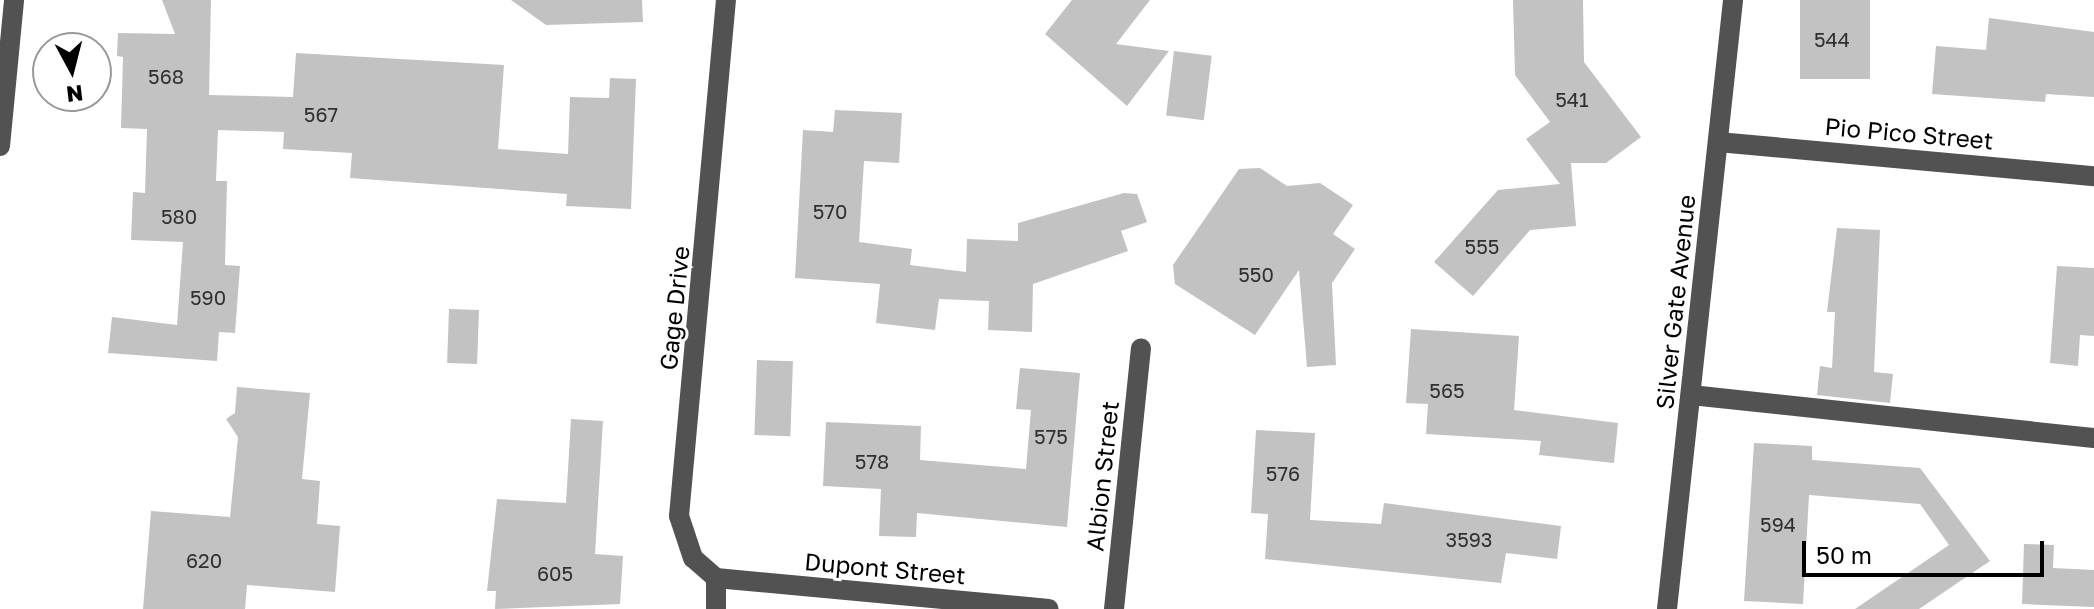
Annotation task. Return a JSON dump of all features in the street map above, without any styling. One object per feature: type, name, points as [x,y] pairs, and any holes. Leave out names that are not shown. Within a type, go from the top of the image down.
[{"type":"street","points":[[0,146],[14,0]]},
{"type":"street","name":"Gage Drive","points":[[716,578],[693,558],[679,516],[726,0]]},
{"type":"street","name":"Silver Gate Avenue","points":[[1667,609],[1733,0]]},
{"type":"street","name":"Pio Pico Street","points":[[1718,142],[2094,176]]},
{"type":"street","name":"Albion Street","points":[[1114,609],[1141,348]]},
{"type":"street","points":[[1691,395],[2094,438]]},
{"type":"street","points":[[716,578],[716,609]]},
{"type":"street","name":"Dupont Street","points":[[716,578],[1049,609]]},
{"type":"building","points":[[162,0],[211,0],[209,95],[293,97],[296,53],[504,65],[498,149],[568,154],[570,97],[609,98],[610,78],[636,79],[631,209],[566,206],[567,194],[350,178],[352,153],[283,149],[284,132],[218,130],[216,181],[227,181],[225,265],[240,266],[235,333],[219,332],[217,361],[108,353],[112,317],[177,325],[183,242],[131,240],[133,192],[145,193],[147,129],[121,128],[123,57],[117,56],[118,33],[175,34]]},
{"type":"building","points":[[511,0],[642,0],[643,22],[546,25]]},
{"type":"building","points":[[1072,0],[1150,0],[1116,44],[1169,51],[1127,106],[1045,34]]},
{"type":"building","points":[[1513,0],[1583,0],[1584,62],[1641,137],[1606,163],[1571,163],[1576,226],[1530,230],[1473,296],[1434,262],[1498,190],[1560,184],[1526,139],[1550,122],[1515,75]]},
{"type":"building","points":[[1800,0],[1870,0],[1870,79],[1800,79]]},
{"type":"building","points":[[1989,18],[2094,32],[2094,97],[2046,94],[2045,102],[1932,94],[1936,46],[1986,50]]},
{"type":"building","points":[[1174,51],[1212,56],[1204,120],[1166,116]]},
{"type":"building","points":[[835,110],[902,113],[899,163],[864,161],[859,242],[912,249],[910,265],[966,272],[967,239],[1018,241],[1018,223],[1124,193],[1137,194],[1147,222],[1121,231],[1128,251],[1033,284],[1032,332],[988,330],[989,301],[939,299],[935,330],[876,323],[880,284],[795,278],[803,130],[833,132]]},
{"type":"building","points":[[1260,168],[1287,186],[1320,183],[1353,205],[1333,234],[1355,249],[1332,283],[1336,365],[1307,367],[1299,270],[1255,335],[1175,284],[1173,265],[1239,169]]},
{"type":"building","points":[[1837,228],[1880,230],[1874,372],[1893,374],[1890,403],[1817,395],[1820,366],[1832,368],[1835,312],[1827,312]]},
{"type":"building","points":[[2057,266],[2094,268],[2094,336],[2080,335],[2078,366],[2050,363]]},
{"type":"building","points":[[449,309],[479,310],[477,364],[447,363]]},
{"type":"building","points":[[1411,329],[1519,336],[1514,410],[1618,423],[1614,463],[1539,455],[1541,441],[1426,434],[1428,404],[1406,403]]},
{"type":"building","points":[[757,360],[793,361],[790,436],[754,435]]},
{"type":"building","points":[[1020,368],[1080,373],[1067,527],[917,513],[916,537],[879,536],[881,489],[823,486],[826,422],[921,426],[920,460],[1026,469],[1031,410],[1016,409]]},
{"type":"building","points":[[237,387],[310,393],[302,479],[320,481],[317,524],[340,526],[335,592],[247,585],[245,609],[143,609],[151,511],[230,517],[238,437],[226,419],[235,413]]},
{"type":"building","points":[[571,419],[603,421],[595,554],[623,556],[620,604],[495,609],[496,591],[487,591],[497,499],[566,503]]},
{"type":"building","points":[[1256,430],[1315,433],[1310,520],[1381,524],[1384,503],[1561,526],[1557,559],[1506,553],[1501,583],[1265,559],[1268,514],[1251,513]]},
{"type":"building","points":[[1754,443],[1812,446],[1812,460],[1920,468],[1990,561],[1919,609],[1855,609],[1949,545],[1920,504],[1809,495],[1803,604],[1744,601]]},
{"type":"building","points":[[2024,544],[2054,545],[2053,568],[2094,570],[2094,607],[2022,604]]}]
